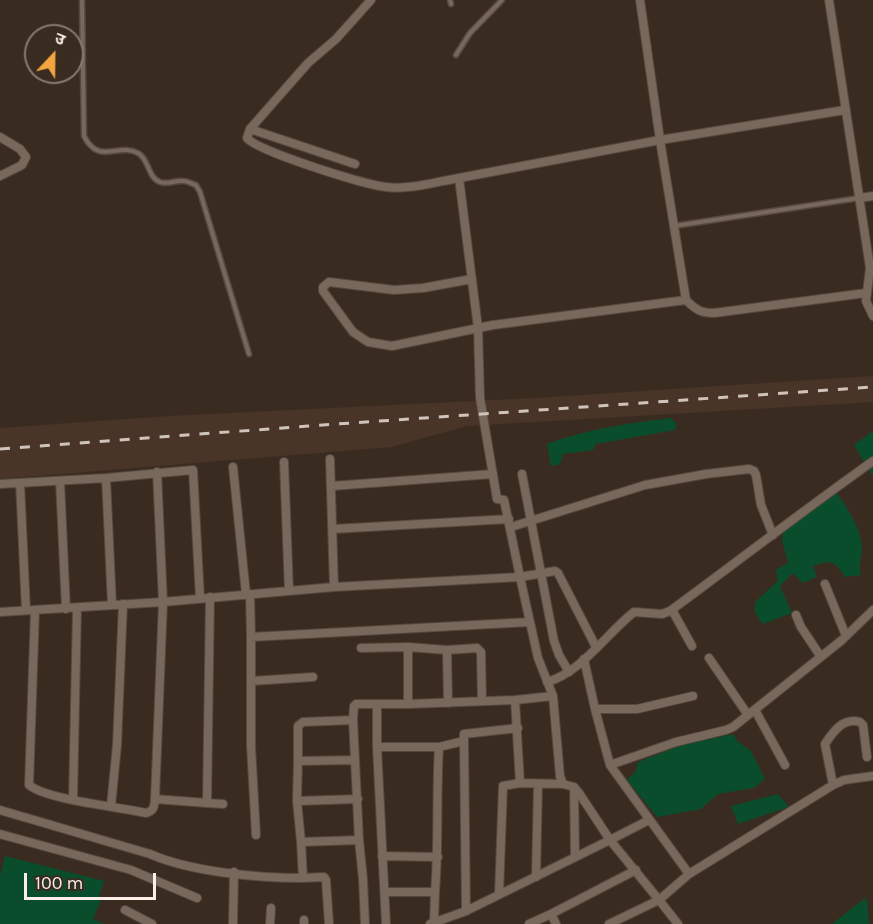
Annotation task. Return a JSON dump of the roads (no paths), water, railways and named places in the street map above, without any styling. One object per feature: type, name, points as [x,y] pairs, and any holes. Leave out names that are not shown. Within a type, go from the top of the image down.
[{"type":"street","points":[[371,0],[336,39],[308,63],[250,129],[248,138],[257,146],[370,184],[386,188],[406,188],[660,140],[845,110]]},
{"type":"street","points":[[640,0],[686,300],[697,310],[714,313],[866,293]]},
{"type":"street","points":[[829,0],[870,268],[866,301],[873,316]]},
{"type":"street","points":[[250,129],[355,164]]},
{"type":"street","points":[[0,137],[20,149],[26,157],[22,165],[0,176]]},
{"type":"street","points":[[459,178],[478,328],[480,398],[497,499],[504,500],[538,658],[553,696],[560,776],[563,784]]},
{"type":"street","points":[[860,198],[873,196]]},
{"type":"street","points":[[472,279],[404,289],[368,288],[329,282],[323,286],[323,291],[353,332],[368,342],[392,346],[478,328],[686,300]]},
{"type":"street","points":[[330,459],[334,587]]},
{"type":"street","points":[[547,682],[569,672],[634,612],[662,614],[672,610],[790,520],[873,461]]},
{"type":"street","points":[[284,462],[289,591]]},
{"type":"street","points":[[233,466],[251,637],[250,681],[256,836]]},
{"type":"street","points":[[511,527],[645,484],[749,469],[756,475],[761,505],[773,535]]},
{"type":"street","points":[[0,483],[106,478],[193,470],[200,598]]},
{"type":"street","points":[[21,483],[31,610],[29,785],[45,794],[146,813],[154,808],[156,799],[163,602],[157,472]]},
{"type":"street","points":[[332,486],[493,474]]},
{"type":"street","points":[[522,474],[554,641],[569,672]]},
{"type":"street","points":[[106,478],[112,605]]},
{"type":"street","points":[[60,481],[66,609]]},
{"type":"street","points":[[333,529],[508,519]]},
{"type":"street","points":[[0,612],[163,602],[334,587],[520,577],[555,571],[561,575],[571,600],[596,647]]},
{"type":"street","points":[[825,584],[846,636]]},
{"type":"street","points":[[207,803],[210,597]]},
{"type":"street","points":[[111,806],[117,745],[123,604]]},
{"type":"street","points":[[73,800],[77,608]]},
{"type":"street","points":[[672,610],[692,646]]},
{"type":"street","points":[[610,765],[676,742],[726,730],[755,710],[846,636],[873,610]]},
{"type":"street","points":[[796,615],[820,657]]},
{"type":"street","points":[[251,637],[530,622]]},
{"type":"street","points":[[362,648],[408,647],[447,650],[474,647],[480,649],[482,701]]},
{"type":"street","points":[[408,647],[408,704]]},
{"type":"street","points":[[447,650],[448,703]]},
{"type":"street","points":[[709,658],[748,715]]},
{"type":"street","points":[[584,659],[610,765],[689,874]]},
{"type":"street","points":[[250,681],[313,677]]},
{"type":"street","points":[[365,924],[354,706],[356,704],[515,700],[553,696]]},
{"type":"street","points":[[595,709],[638,710],[693,696]]},
{"type":"street","points":[[515,700],[520,783]]},
{"type":"street","points":[[377,704],[386,924]]},
{"type":"street","points":[[755,710],[785,765]]},
{"type":"street","points":[[303,878],[297,801],[297,729],[300,723],[353,720]]},
{"type":"street","points":[[833,785],[825,744],[839,726],[849,721],[860,722],[863,725],[867,757]]},
{"type":"street","points":[[466,911],[464,734],[518,728]]},
{"type":"street","points":[[377,747],[439,747],[464,741]]},
{"type":"street","points":[[439,747],[436,788],[438,857],[432,923],[466,911],[649,820]]},
{"type":"street","points":[[298,761],[355,760]]},
{"type":"street","points":[[609,924],[659,900],[689,874],[833,785],[844,780],[873,776]]},
{"type":"street","points":[[499,894],[503,786],[520,783],[563,784],[574,787],[588,803],[610,840],[678,924]]},
{"type":"street","points":[[536,877],[538,784]]},
{"type":"street","points":[[574,787],[575,857]]},
{"type":"street","points":[[156,799],[223,804]]},
{"type":"street","points":[[297,801],[358,799]]},
{"type":"street","points":[[0,810],[150,854],[171,863],[256,876],[324,877],[329,924]]},
{"type":"street","points":[[0,834],[131,870],[197,898]]},
{"type":"street","points":[[301,842],[359,840]]},
{"type":"street","points":[[382,856],[438,857]]},
{"type":"street","points":[[529,924],[636,870]]},
{"type":"street","points":[[232,924],[234,872]]},
{"type":"street","points":[[386,892],[435,892]]},
{"type":"street","points":[[270,924],[271,908]]},
{"type":"street","points":[[124,910],[152,924]]},
{"type":"street","points":[[551,914],[556,924]]},
{"type":"lane","points":[[82,0],[84,136],[93,148],[100,152],[133,151],[140,154],[155,180],[162,183],[181,180],[196,185],[249,354]]},
{"type":"lane","points":[[456,55],[480,21],[502,0]]},
{"type":"lane","points":[[674,226],[860,198]]},
{"type":"railway","points":[[0,449],[873,387]]}]
